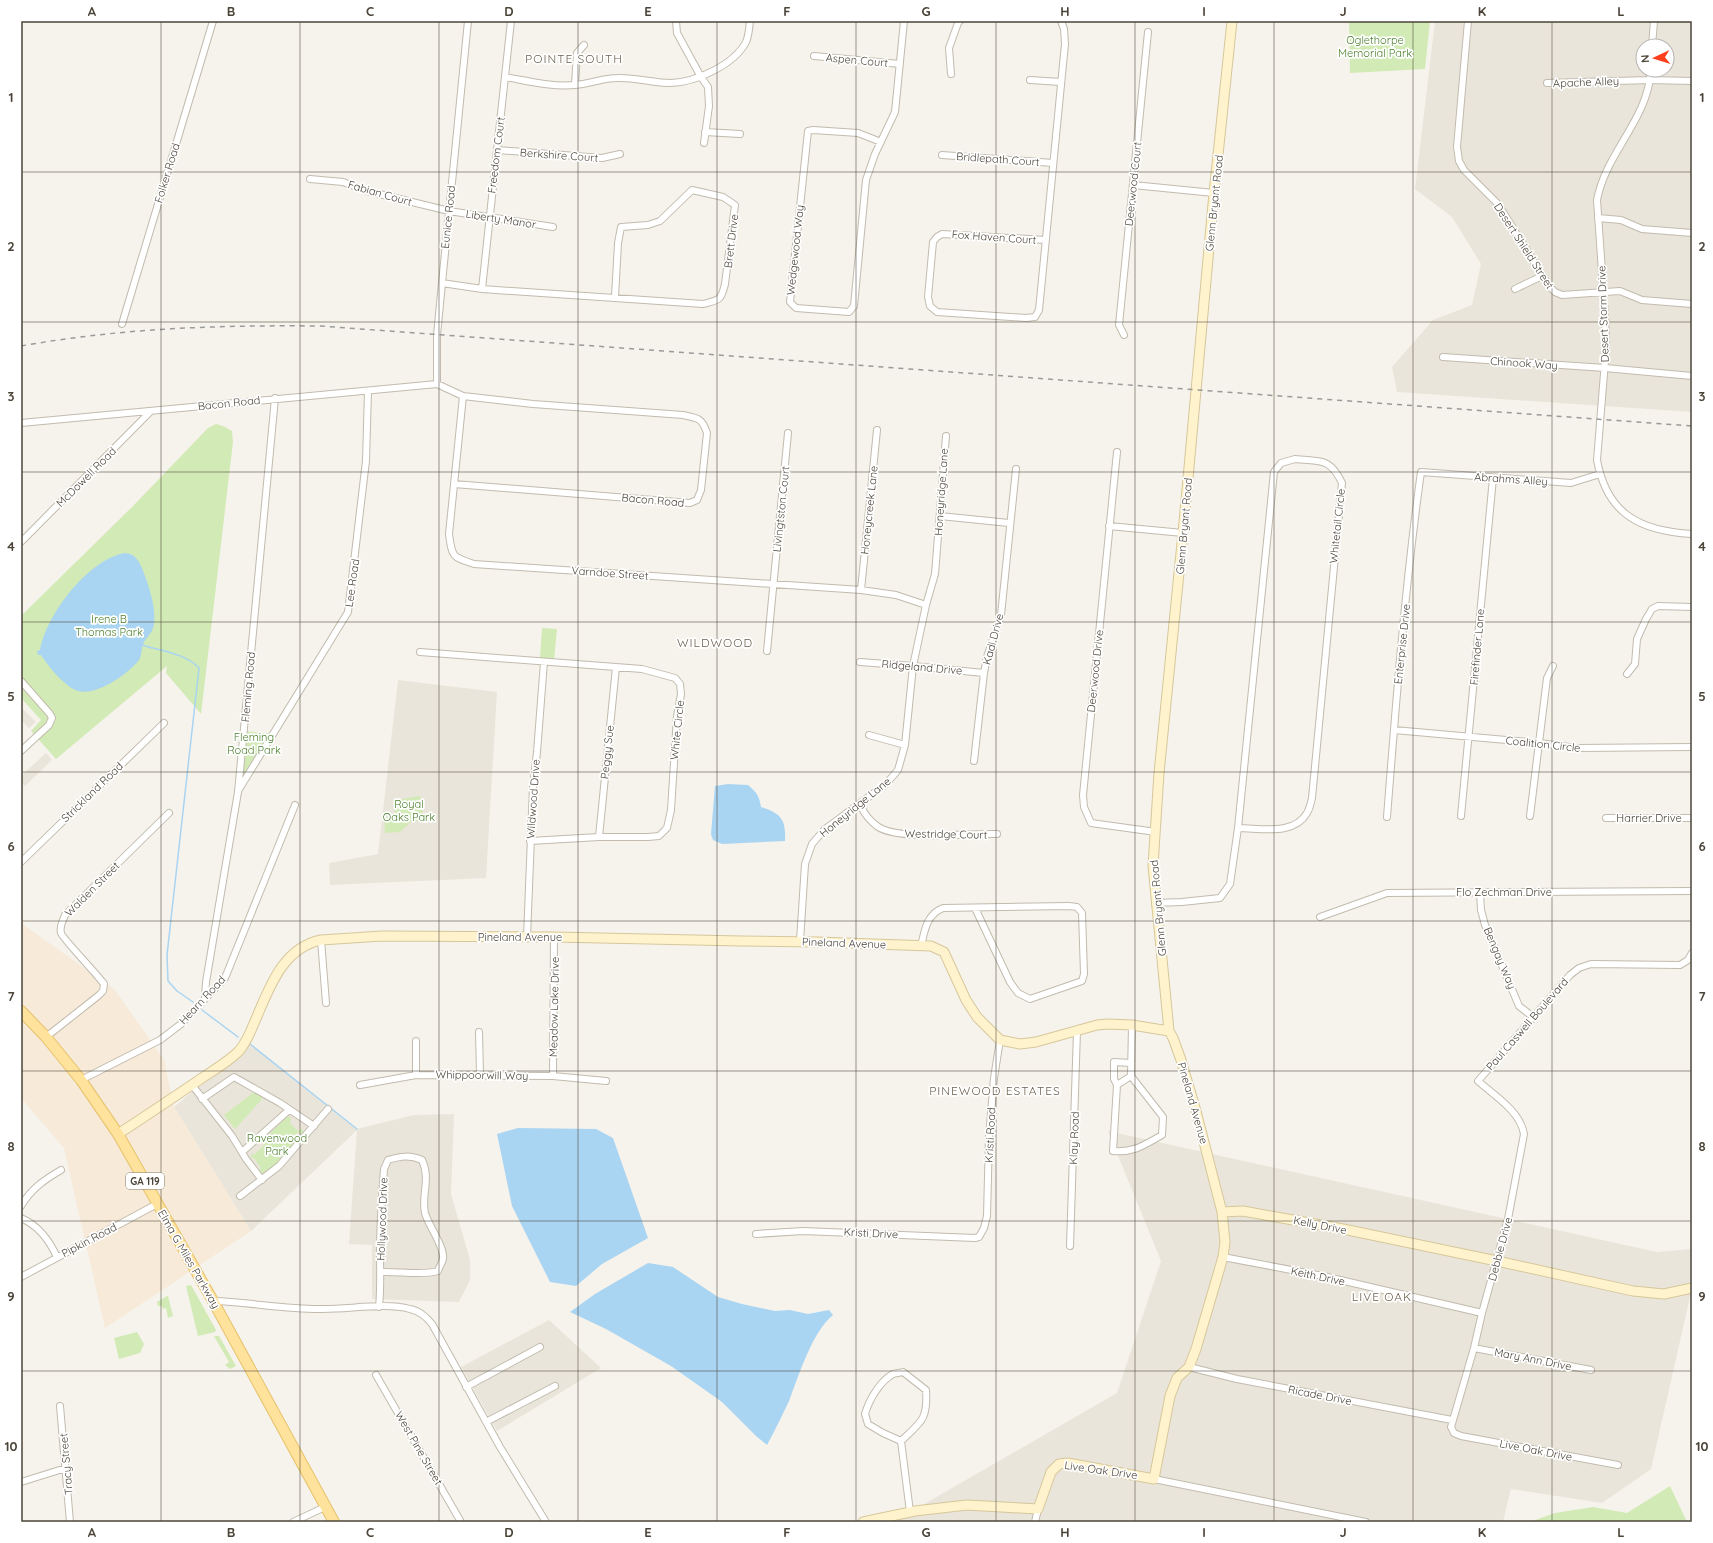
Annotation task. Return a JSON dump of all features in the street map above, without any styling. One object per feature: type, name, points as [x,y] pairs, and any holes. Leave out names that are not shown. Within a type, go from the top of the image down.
[{"type":"main road","name":"Elma G Miles Parkway","points":[[21,1011],[46,1037],[81,1080],[118,1134],[213,1301],[334,1522]]},
{"type":"street","name":"Folker Road","points":[[122,324],[213,21]]},
{"type":"street","name":"Eunice Road","points":[[437,384],[437,335],[468,21]]},
{"type":"street","name":"Freedom Court","points":[[482,289],[511,21]]},
{"type":"street","points":[[676,21],[677,33],[708,87],[709,106],[704,143]]},
{"type":"street","points":[[505,77],[548,85],[575,85],[614,78],[637,78],[670,83],[686,81],[701,77],[722,65],[739,52],[749,34],[750,21]]},
{"type":"street","name":"Wedgewood Way","points":[[881,142],[858,133],[808,131],[790,302],[796,308],[849,312],[854,306],[866,180],[869,167],[881,142],[895,112],[904,21]]},
{"type":"street","points":[[951,74],[949,48],[960,21]]},
{"type":"street","name":"Fox Haven Court","points":[[1046,240],[942,234],[933,242],[928,297],[930,306],[937,312],[1026,318],[1035,317],[1039,310],[1054,163],[1065,44],[1064,30],[1061,21]]},
{"type":"street","name":"Glenn Bryant Road","points":[[1169,1031],[1152,866],[1156,832],[1159,774],[1214,193],[1232,21]]},
{"type":"street","name":"Desert Shield Street","points":[[1468,21],[1457,147],[1459,161],[1464,170],[1498,204],[1542,276],[1555,292],[1562,295],[1620,291],[1642,300],[1692,304]]},
{"type":"street","points":[[1653,38],[1654,21]]},
{"type":"street","name":"Deerwood Court","points":[[1124,335],[1119,325],[1148,32]]},
{"type":"street","points":[[575,85],[577,53],[584,45]]},
{"type":"street","name":"Aspen Court","points":[[814,56],[900,64]]},
{"type":"street","points":[[1030,80],[1061,82]]},
{"type":"street","name":"Apache Alley","points":[[1546,83],[1650,80],[1692,81]]},
{"type":"street","name":"Desert Storm Drive","points":[[1650,80],[1644,104],[1600,184],[1598,218],[1605,316],[1605,368],[1598,460],[1600,474],[1607,491],[1617,506],[1629,517],[1643,526],[1674,533],[1692,534]]},
{"type":"street","points":[[705,132],[740,134]]},
{"type":"street","name":"Berkshire Court","points":[[497,150],[602,158],[620,154]]},
{"type":"street","name":"Bridlepath Court","points":[[942,155],[1054,163]]},
{"type":"street","name":"Fabian Court","points":[[310,179],[343,182],[367,191],[449,212]]},
{"type":"street","points":[[1133,185],[1214,193]]},
{"type":"street","name":"Brett Drive","points":[[442,283],[482,289],[703,304],[720,299],[723,294],[726,284],[735,205],[723,197],[692,190],[660,221],[648,225],[621,227],[618,242],[615,297]]},
{"type":"street","name":"Liberty Manor","points":[[449,212],[553,227]]},
{"type":"street","points":[[1598,218],[1621,220],[1642,229],[1692,233]]},
{"type":"street","points":[[1515,289],[1542,276]]},
{"type":"street","name":"Chinook Way","points":[[1443,358],[1605,368],[1692,376]]},
{"type":"street","points":[[437,384],[463,396]]},
{"type":"street","name":"Bacon Road","points":[[21,423],[437,384]]},
{"type":"street","name":"Lee Road","points":[[238,792],[348,612],[366,461],[368,391]]},
{"type":"street","name":"Bacon Road","points":[[454,484],[690,504],[697,500],[701,490],[705,462],[707,433],[704,424],[699,419],[683,415],[533,404],[463,396]]},
{"type":"street","name":"Varndoe Street","points":[[463,396],[449,534],[451,552],[458,559],[474,564],[861,590],[896,596],[926,605]]},
{"type":"street","name":"Fleming Road","points":[[205,997],[206,982],[238,792],[275,398]]},
{"type":"street","name":"McDowell Road","points":[[21,542],[150,412]]},
{"type":"street","name":"Honeycreek Lane","points":[[861,590],[877,430]]},
{"type":"street","name":"Livingtston Court","points":[[767,651],[788,433]]},
{"type":"street","name":"Honeyridge Lane","points":[[800,941],[805,864],[812,844],[824,830],[860,805],[886,784],[898,770],[905,745],[913,666],[926,605],[935,574],[946,436]]},
{"type":"street","name":"Deerwood Drive","points":[[1117,452],[1083,796],[1084,807],[1091,823],[1156,832]]},
{"type":"street","name":"Whitetail Circle","points":[[1155,903],[1220,898],[1230,884],[1238,828],[1274,472],[1281,463],[1294,459],[1326,462],[1336,471],[1342,483],[1312,798],[1308,812],[1300,822],[1284,829],[1238,828]]},
{"type":"street","name":"Kadi Drive","points":[[974,761],[984,673],[987,657],[1001,615],[1009,523],[1016,469]]},
{"type":"street","name":"Abrahms Alley","points":[[1421,472],[1571,483],[1600,474]]},
{"type":"street","name":"Enterprise Drive","points":[[1387,817],[1415,514],[1421,472]]},
{"type":"street","name":"Firefinder Lane","points":[[1461,816],[1493,478]]},
{"type":"street","points":[[940,516],[1009,523]]},
{"type":"street","points":[[1109,526],[1183,533]]},
{"type":"street","points":[[1627,674],[1635,664],[1637,640],[1652,609],[1658,606],[1692,607]]},
{"type":"street","name":"White Circle","points":[[420,652],[642,669],[675,678],[680,684],[681,694],[677,716],[670,810],[667,828],[659,836],[599,837],[530,841]]},
{"type":"street","name":"Wildwood Drive","points":[[527,937],[532,787],[537,752],[544,662]]},
{"type":"street","name":"Ridgeland Drive","points":[[860,662],[984,673]]},
{"type":"street","points":[[1530,816],[1547,678],[1553,666]]},
{"type":"street","name":"Peggy Sue","points":[[599,837],[616,667]]},
{"type":"street","points":[[21,681],[52,717],[49,725],[21,751]]},
{"type":"street","name":"Strickland Road","points":[[21,862],[164,723]]},
{"type":"street","name":"Coalition Circle","points":[[1394,730],[1540,743],[1576,748],[1692,746]]},
{"type":"street","points":[[869,734],[905,745]]},
{"type":"street","points":[[21,740],[27,746]]},
{"type":"street","name":"Hearn Road","points":[[81,1080],[160,1040],[180,1024],[225,978],[295,805]]},
{"type":"street","name":"Westridge Court","points":[[860,805],[864,814],[878,827],[906,835],[997,834]]},
{"type":"street","name":"Walden Street","points":[[46,1037],[103,991],[104,984],[96,972],[61,934],[60,926],[65,915],[169,813]]},
{"type":"street","name":"Harrier Drive","points":[[1606,818],[1692,818]]},
{"type":"street","name":"Flo Zechman Drive","points":[[1320,917],[1387,893],[1692,891]]},
{"type":"street","name":"Bengay Way","points":[[1480,892],[1481,910],[1485,925],[1519,1006],[1533,1017]]},
{"type":"street","points":[[921,946],[931,915],[943,908],[1077,907],[1082,913],[1084,974],[1082,981],[1030,999],[1018,993],[1010,982],[975,908]]},
{"type":"street","name":"Pineland Avenue","points":[[118,1134],[192,1085],[239,1051],[249,1034],[277,972],[301,949],[312,942],[321,940],[382,936],[554,937],[741,942],[800,941],[930,946],[944,952],[973,1012],[988,1030],[1000,1040]]},
{"type":"street","name":"Meadow Lake Drive","points":[[553,1076],[554,937]]},
{"type":"street","points":[[321,940],[326,1003]]},
{"type":"street","name":"Paul Caswell Boulevard","points":[[1478,1081],[1570,975],[1579,968],[1590,964],[1680,965],[1688,960],[1692,952]]},
{"type":"street","points":[[1000,1040],[1020,1044],[1108,1024],[1132,1025],[1169,1031]]},
{"type":"street","points":[[1131,1063],[1114,1062],[1114,1079],[1117,1085],[1113,1151],[1124,1152],[1135,1150],[1162,1135],[1163,1117],[1131,1076],[1132,1025]]},
{"type":"street","name":"Klay Road","points":[[1070,1246],[1077,1031]]},
{"type":"street","name":"Pineland Avenue","points":[[1169,1031],[1181,1060],[1196,1111],[1222,1212]]},
{"type":"street","points":[[479,1032],[480,1075]]},
{"type":"street","name":"Kristi Road","points":[[983,1231],[987,1211],[989,1137],[994,1078],[1000,1040]]},
{"type":"street","points":[[416,1041],[416,1075]]},
{"type":"street","name":"Whippoorwill Way","points":[[360,1085],[416,1075],[553,1076],[606,1081]]},
{"type":"street","points":[[1117,1085],[1131,1076]]},
{"type":"street","points":[[202,1099],[234,1077],[314,1126]]},
{"type":"street","name":"Debbie Drive","points":[[1454,1433],[1451,1427],[1452,1420],[1474,1348],[1508,1219],[1524,1134],[1523,1127],[1512,1112],[1478,1081]]},
{"type":"street","points":[[192,1085],[232,1136],[262,1180]]},
{"type":"street","points":[[240,1196],[279,1166],[328,1109]]},
{"type":"street","points":[[242,1152],[289,1110]]},
{"type":"street","name":"Hollywood Drive","points":[[380,1307],[380,1237],[384,1169],[388,1160],[399,1156],[414,1156],[422,1160],[427,1170],[424,1211],[430,1227],[441,1247],[443,1258],[438,1271],[426,1274],[399,1271],[381,1272]]},
{"type":"street","points":[[21,1206],[28,1194],[39,1184],[61,1170]]},
{"type":"street","name":"Pipkin Road","points":[[21,1277],[57,1256],[157,1204]]},
{"type":"street","name":"Kelly Drive","points":[[1222,1212],[1243,1211],[1497,1261],[1633,1291],[1664,1294],[1692,1288]]},
{"type":"street","points":[[1154,1479],[1170,1396],[1177,1378],[1189,1367],[1196,1349],[1223,1257],[1225,1242],[1222,1212]]},
{"type":"street","points":[[21,1218],[29,1222],[48,1239],[57,1256]]},
{"type":"street","name":"Kristi Drive","points":[[756,1234],[803,1231],[975,1238],[979,1237],[983,1231]]},
{"type":"street","name":"Keith Drive","points":[[1223,1257],[1323,1276],[1482,1313]]},
{"type":"street","points":[[213,1301],[318,1309],[380,1307],[410,1309],[422,1314],[432,1324],[486,1422],[546,1522]]},
{"type":"street","points":[[466,1387],[540,1347]]},
{"type":"street","name":"Mary Ann Drive","points":[[1474,1348],[1591,1370]]},
{"type":"street","name":"Ricade Drive","points":[[1189,1367],[1231,1378],[1452,1420]]},
{"type":"street","points":[[902,1372],[926,1390],[926,1406],[922,1421],[901,1441],[868,1424],[864,1414],[868,1404],[881,1384],[893,1374],[902,1372]]},
{"type":"street","name":"West Pine Street","points":[[376,1375],[461,1522]]},
{"type":"street","points":[[486,1422],[555,1386]]},
{"type":"street","name":"Tracy Street","points":[[60,1406],[70,1522]]},
{"type":"street","name":"Live Oak Drive","points":[[1454,1433],[1461,1436],[1618,1465]]},
{"type":"street","points":[[901,1441],[910,1512]]},
{"type":"street","name":"Live Oak Drive","points":[[1038,1509],[1051,1472],[1059,1464],[1068,1463],[1366,1522]]},
{"type":"street","points":[[21,1482],[66,1468]]},
{"type":"street","points":[[863,1522],[910,1512],[967,1505],[1038,1509],[1035,1522]]},
{"type":"street","points":[[293,1522],[324,1506]]},
{"type":"shaded area","points":[[1435,21],[1692,21],[1692,412],[1397,392],[1392,367],[1433,320],[1472,305],[1481,264],[1452,217],[1415,189]]},
{"type":"shaded area","points":[[398,680],[497,692],[486,878],[330,885],[329,863],[378,854]]},
{"type":"shaded area","points":[[21,707],[36,722],[29,728],[21,720]]},
{"type":"shaded area","points":[[46,753],[52,760],[25,786],[21,783],[21,776]]},
{"type":"shaded area","points":[[21,923],[115,990],[164,1060],[174,1107],[251,1231],[105,1328],[64,1148],[21,1098]]},
{"type":"shaded area","points":[[250,1044],[357,1129],[414,1115],[454,1114],[451,1194],[470,1260],[470,1280],[459,1302],[372,1299],[372,1245],[349,1244],[357,1130],[251,1231],[174,1107]]},
{"type":"shaded area","points":[[1108,1131],[1657,1252],[1692,1249],[1692,1296],[1690,1297],[1651,1469],[1602,1503],[1511,1489],[1503,1522],[893,1522],[1117,1393],[1161,1261]]},
{"type":"shaded area","points":[[549,1320],[601,1368],[497,1431],[461,1367]]},
{"type":"green space","name":"Oglethorpe Memorial Park","points":[[1349,21],[1430,21],[1425,69],[1350,73]]},
{"type":"green space","name":"Irene B Thomas Park","points":[[216,424],[232,431],[233,442],[201,714],[166,673],[167,666],[56,759],[31,731],[41,720],[21,698],[21,616],[133,506],[208,428]]},
{"type":"green space","points":[[542,628],[557,629],[554,660],[540,658]]},
{"type":"green space","name":"Fleming Road Park","points":[[244,731],[273,734],[242,784]]},
{"type":"green space","name":"Royal Oaks Park","points":[[420,796],[424,820],[411,822],[400,832],[385,833],[384,818],[395,817],[396,800]]},
{"type":"green space","points":[[254,1092],[263,1098],[235,1129],[224,1115]]},
{"type":"green space","name":"Ravenwood Park","points":[[288,1116],[291,1118],[290,1123],[298,1131],[302,1129],[304,1132],[301,1134],[298,1132],[291,1140],[295,1144],[283,1157],[268,1170],[259,1174],[257,1172],[261,1168],[254,1158],[251,1158],[252,1153],[254,1155],[264,1145],[263,1140]]},
{"type":"green space","points":[[191,1285],[216,1330],[215,1332],[198,1336],[186,1286]]},
{"type":"green space","points":[[167,1296],[173,1316],[168,1318],[166,1308],[163,1309],[162,1306],[158,1306],[157,1302]]},
{"type":"green space","points":[[137,1332],[144,1344],[140,1353],[119,1359],[114,1338]]},
{"type":"green space","points":[[214,1336],[219,1336],[236,1366],[230,1369],[225,1365],[229,1362]]},
{"type":"green space","points":[[1670,1486],[1687,1522],[1530,1522],[1555,1513],[1593,1507],[1627,1513]]},
{"type":"water","points":[[124,553],[135,557],[142,568],[152,599],[154,618],[153,627],[144,642],[141,656],[134,666],[112,683],[86,692],[78,691],[62,681],[41,655],[38,655],[37,651],[40,650],[44,636],[51,621],[71,591],[96,566],[110,558]]},
{"type":"water","points":[[728,784],[748,785],[754,790],[757,794],[761,807],[774,812],[781,819],[785,828],[785,841],[722,844],[713,840],[711,834],[715,786]]},
{"type":"water","points":[[518,1128],[596,1129],[613,1138],[648,1238],[602,1264],[576,1286],[550,1282],[512,1206],[497,1134]]},
{"type":"water","points":[[648,1263],[673,1267],[718,1297],[742,1304],[775,1311],[790,1310],[808,1314],[829,1310],[833,1315],[825,1323],[812,1343],[789,1401],[767,1445],[722,1402],[671,1366],[606,1329],[570,1312],[595,1294]]},
{"type":"waterway","points":[[142,645],[180,656],[187,659],[199,668],[167,955],[168,981],[177,991],[193,1002]]},
{"type":"waterway","points":[[202,1010],[238,1037]]},
{"type":"waterway","points":[[250,1044],[357,1129]]},
{"type":"railway","points":[[21,346],[133,331],[244,326],[320,326],[1692,426]]},
{"type":"district","name":"POINTE SOUTH","points":[[574,58]]},
{"type":"district","name":"WILDWOOD","points":[[715,642]]},
{"type":"district","name":"PINEWOOD ESTATES","points":[[995,1090]]},
{"type":"district","name":"LIVE OAK","points":[[1382,1296]]}]
